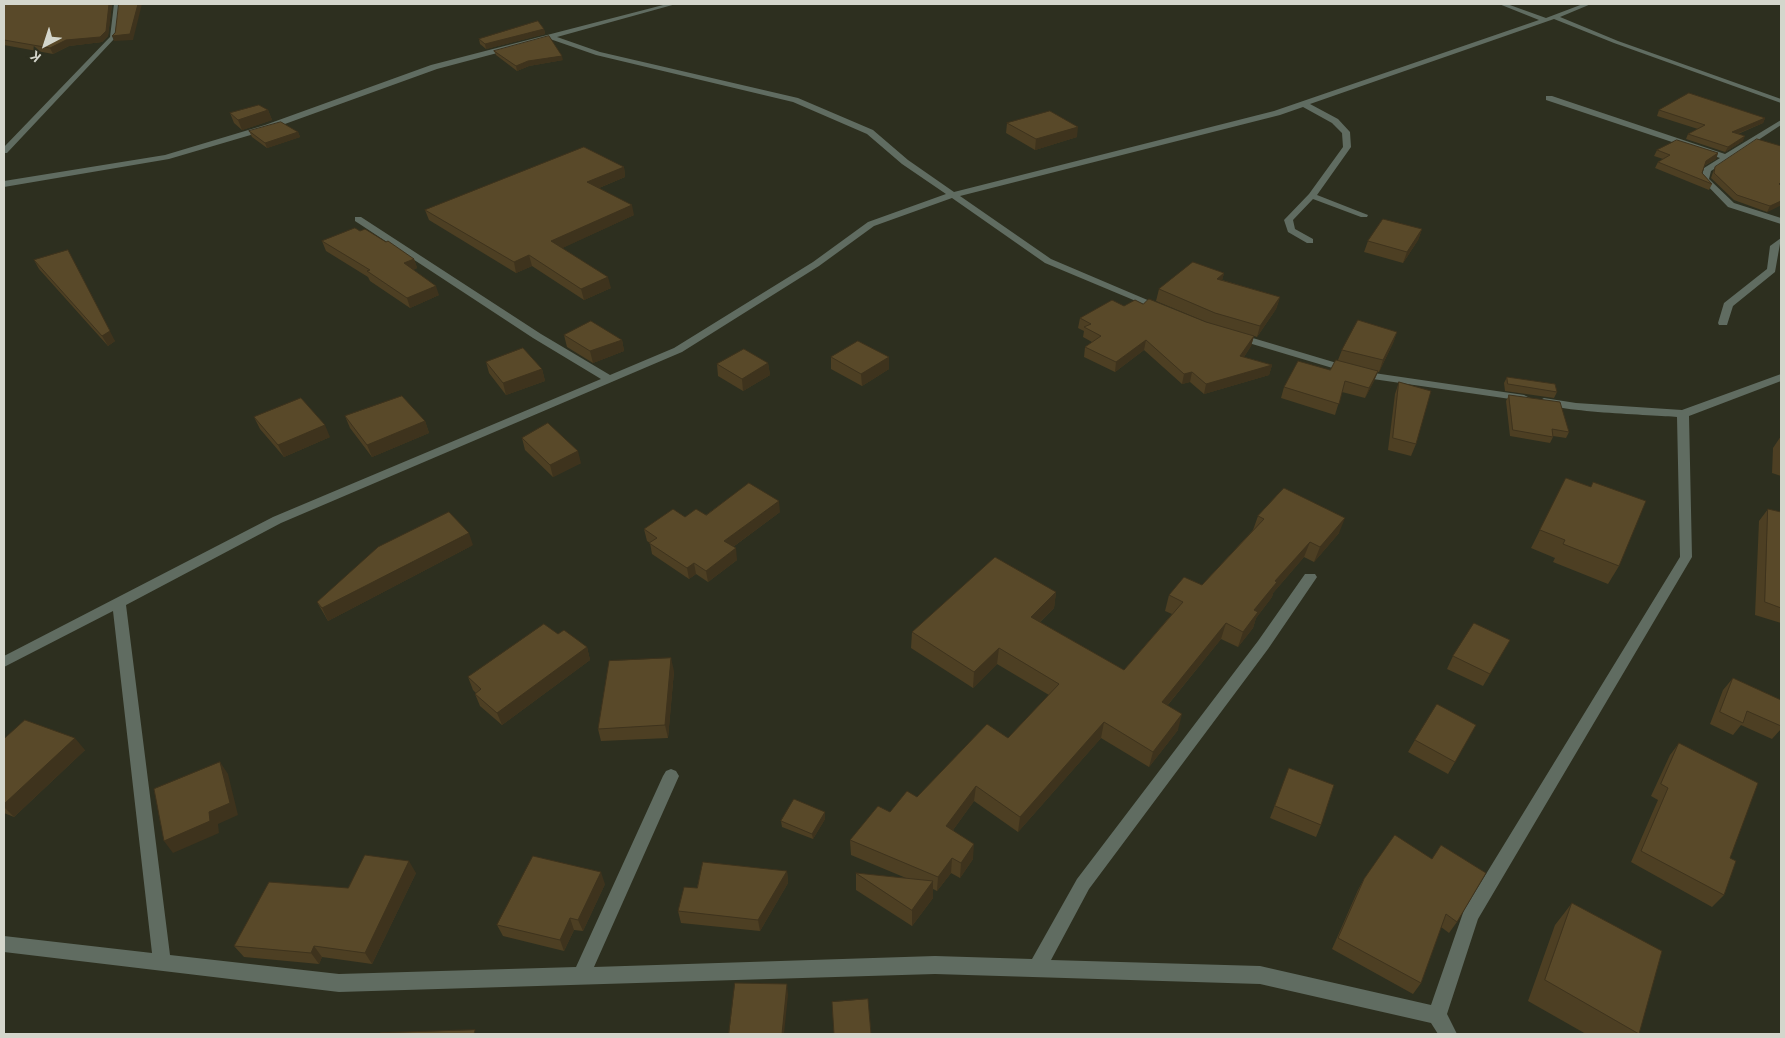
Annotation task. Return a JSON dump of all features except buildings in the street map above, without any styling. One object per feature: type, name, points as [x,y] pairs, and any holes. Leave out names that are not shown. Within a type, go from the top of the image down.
[{"type":"street","points":[[4,151],[113,37],[117,4]]},
{"type":"street","points":[[4,184],[166,157],[268,127],[434,67],[673,4]]},
{"type":"street","points":[[1502,4],[1550,18],[1781,101]]},
{"type":"street","points":[[4,662],[277,520],[678,350],[816,264],[871,224],[953,195],[1277,113],[1489,41],[1588,4]]},
{"type":"street","points":[[549,36],[598,54],[796,100],[870,132],[905,162],[1048,261],[1172,313]]},
{"type":"street","points":[[1548,98],[1725,157]]},
{"type":"street","points":[[1304,104],[1335,121],[1346,132],[1347,147],[1312,196],[1288,220],[1290,230],[1310,242]]},
{"type":"street","points":[[1781,122],[1707,170],[1705,179],[1731,205],[1781,221]]},
{"type":"street","points":[[1312,196],[1364,215]]},
{"type":"street","points":[[358,219],[537,336],[609,379]]},
{"type":"street","points":[[1723,322],[1728,305],[1772,270],[1775,246],[1781,240]]},
{"type":"street","points":[[1226,334],[1366,375],[1576,406],[1683,414],[1781,377]]},
{"type":"street","points":[[1437,1015],[1470,916],[1686,557],[1683,414]]},
{"type":"street","points":[[1037,968],[1084,884],[1263,645],[1310,577]]},
{"type":"street","points":[[119,602],[162,962]]},
{"type":"street","points":[[581,976],[671,776]]},
{"type":"street","points":[[4,944],[339,983],[936,965],[1260,974],[1437,1015],[1448,1034]]}]
